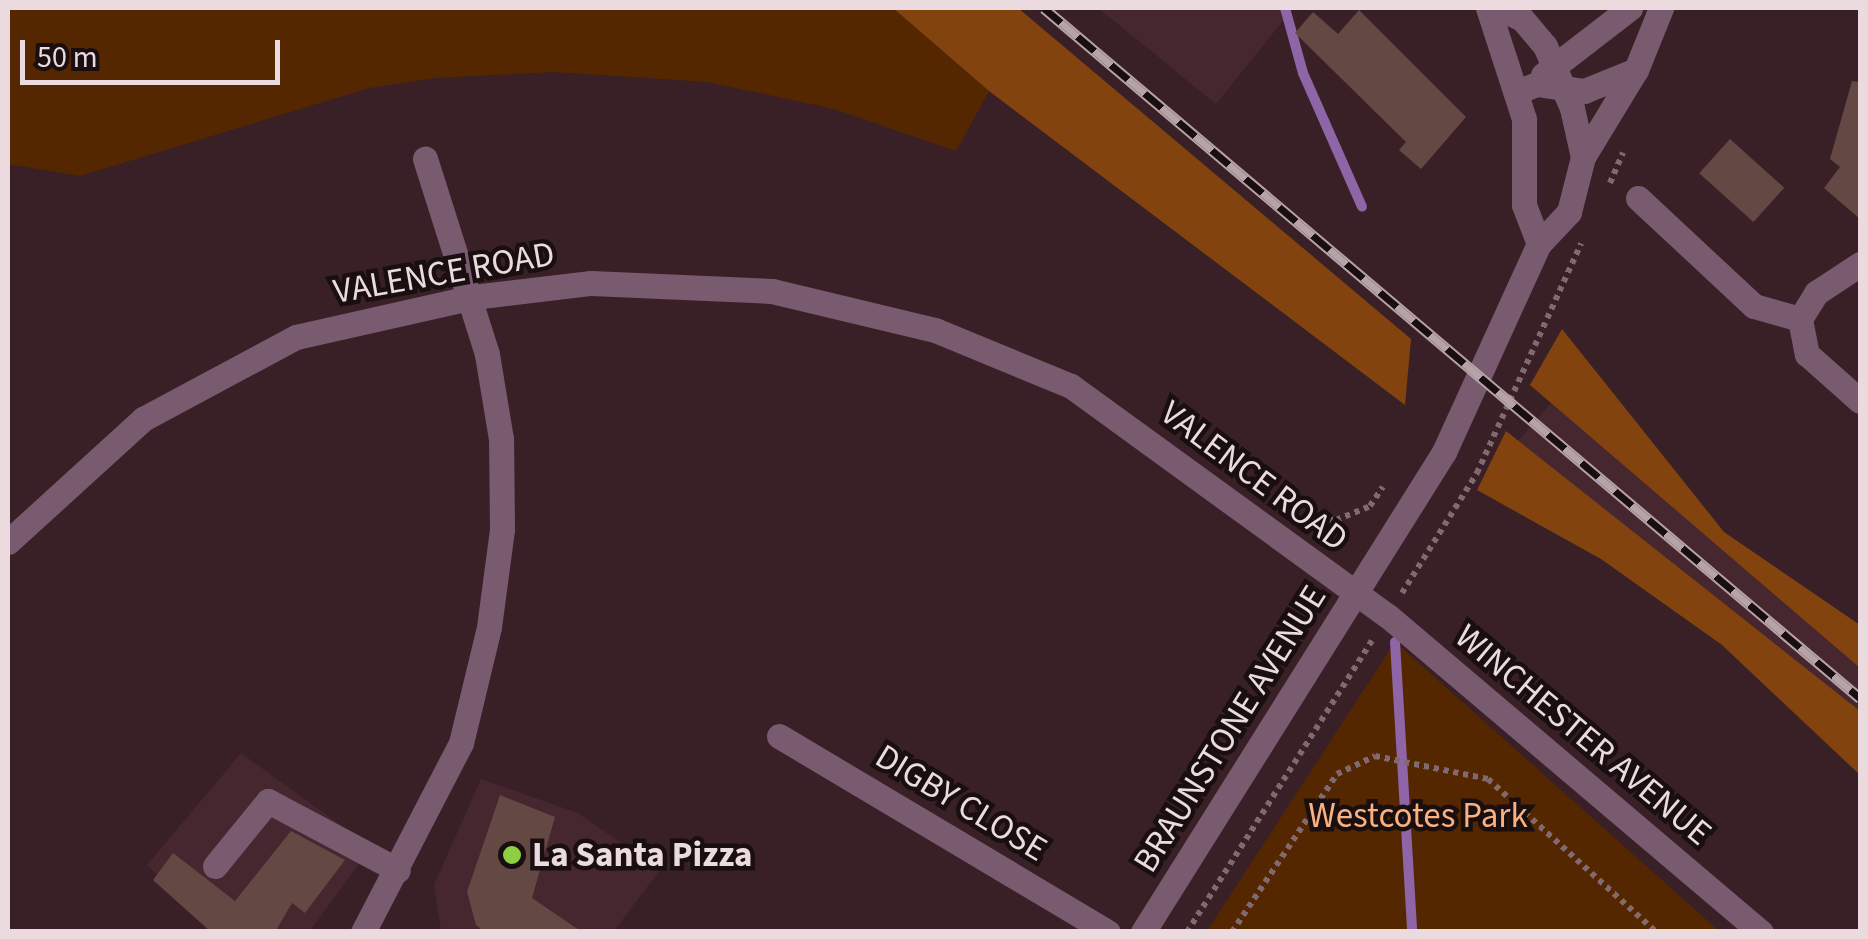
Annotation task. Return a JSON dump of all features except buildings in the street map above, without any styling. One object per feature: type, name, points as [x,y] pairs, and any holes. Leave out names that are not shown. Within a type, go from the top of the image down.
[{"type":"street","points":[[1488,8],[1493,43],[1528,88]]},
{"type":"street","name":"BRAUNSTONE AVENUE","points":[[1498,8],[1522,20],[1552,61],[1564,88],[1583,156]]},
{"type":"street","points":[[1539,244],[1524,205],[1528,88],[1552,61],[1630,8]]},
{"type":"street","name":"BRAUNSTONE AVENUE","points":[[1143,932],[1444,452],[1539,244],[1569,212],[1583,156],[1636,70],[1661,8]]},
{"type":"street","points":[[1528,88],[1600,87],[1636,70]]},
{"type":"street","points":[[363,932],[461,743],[490,627],[502,440],[473,297],[425,160]]},
{"type":"street","points":[[1638,198],[1754,306],[1800,319]]},
{"type":"street","points":[[1860,264],[1816,292],[1800,319],[1807,354],[1860,400]]},
{"type":"street","name":"VALENCE ROAD","points":[[8,542],[144,419],[296,338],[473,297],[591,283],[772,291],[935,330],[1071,386],[1258,520],[1356,596]]},
{"type":"street","name":"WINCHESTER AVENUE","points":[[1356,596],[1388,616],[1762,932]]},
{"type":"street","name":"DIGBY CLOSE","points":[[779,736],[1108,932]]},
{"type":"street","points":[[214,866],[268,801],[398,870]]},
{"type":"path","points":[[1605,194],[1629,142]]},
{"type":"path","points":[[1187,932],[1477,473],[1588,229]]},
{"type":"path","points":[[1258,520],[1336,520],[1370,506],[1390,478]]},
{"type":"path","points":[[1232,932],[1337,774],[1376,756],[1435,763],[1488,779],[1656,932]]},
{"type":"shaded area","points":[[893,8],[1018,8],[1411,339],[1405,405],[989,91]]},
{"type":"shaded area","points":[[1098,8],[1285,8],[1286,17],[1216,104]]},
{"type":"shaded area","points":[[1562,329],[1724,532],[1860,625],[1860,668],[1530,385]]},
{"type":"shaded area","points":[[1551,403],[1860,668],[1860,711],[1518,441]]},
{"type":"shaded area","points":[[1506,431],[1860,711],[1860,775],[1722,645],[1601,559],[1477,490]]},
{"type":"shaded area","points":[[241,753],[371,847],[310,931],[216,931],[147,865]]},
{"type":"shaded area","points":[[481,779],[578,813],[660,870],[614,931],[441,931],[434,885]]},
{"type":"green space","points":[[8,8],[893,8],[989,91],[956,151],[834,109],[708,82],[555,72],[435,78],[369,88],[80,176],[8,164]]},
{"type":"green space","name":"Westcotes Park","points":[[1395,642],[1719,931],[1207,931]]},
{"type":"waterway","points":[[1285,8],[1303,73],[1362,207]]},
{"type":"waterway","points":[[1395,642],[1412,932]]},
{"type":"railway","points":[[1044,8],[1860,698]]},
{"type":"place","name":"La Santa Pizza","points":[[512,855]]}]
